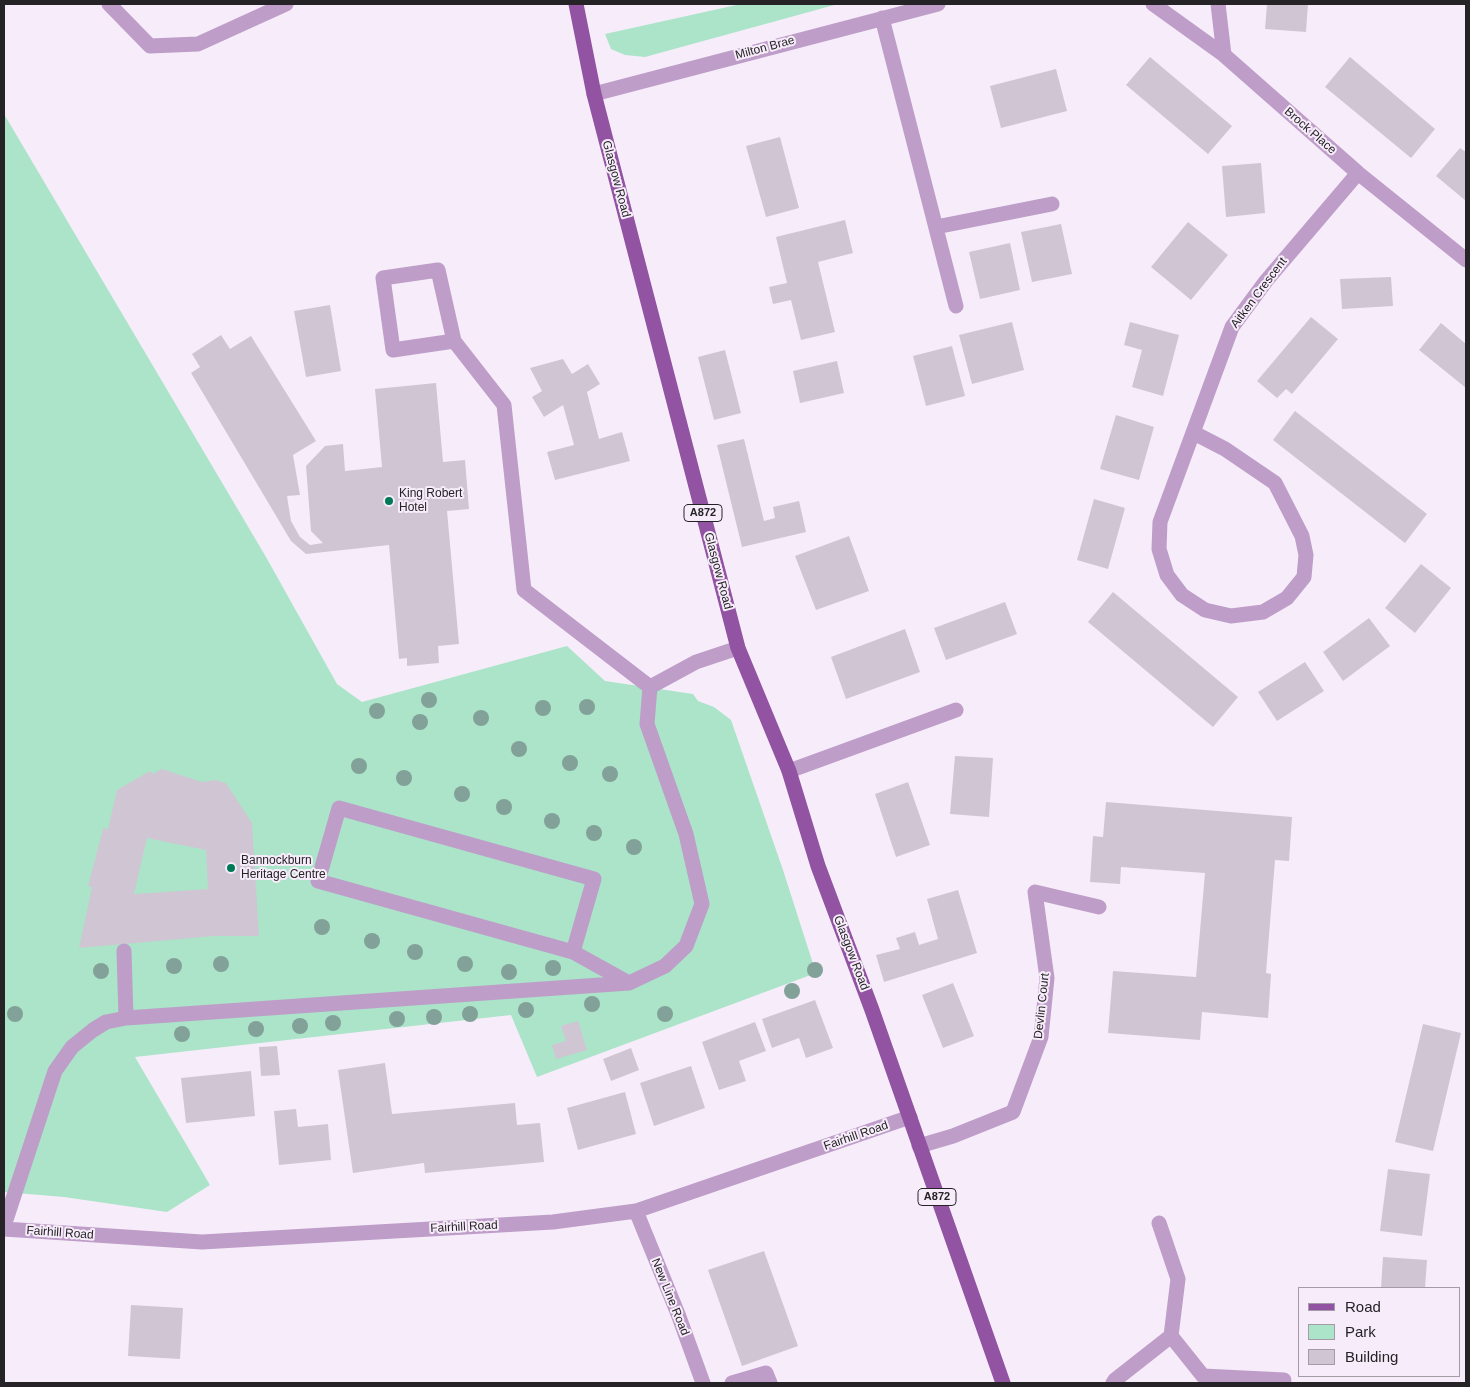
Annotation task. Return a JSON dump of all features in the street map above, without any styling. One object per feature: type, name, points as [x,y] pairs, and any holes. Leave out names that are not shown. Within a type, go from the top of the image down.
[{"type":"main road","name":"Glasgow Road","points":[[576,4],[594,94],[738,648],[789,771],[818,866],[910,1117]]},
{"type":"main road","name":"A872","points":[[910,1117],[1003,1383]]},
{"type":"street","points":[[109,4],[150,46],[198,44],[286,4]]},
{"type":"street","name":"Milton Brae","points":[[594,94],[938,4]]},
{"type":"street","name":"Brock Place","points":[[1153,4],[1224,55],[1358,173],[1466,260]]},
{"type":"street","points":[[1218,4],[1224,55]]},
{"type":"street","points":[[882,18],[956,306]]},
{"type":"street","name":"Aitken Crescent","points":[[1194,433],[1225,449],[1275,483],[1302,536],[1306,555],[1304,577],[1287,598],[1263,612],[1231,616],[1204,610],[1182,595],[1167,575],[1159,549],[1160,522],[1232,327],[1266,281],[1358,173]]},
{"type":"street","points":[[936,227],[1052,204]]},
{"type":"street","points":[[454,342],[393,350],[383,278],[438,270],[454,342],[504,405],[524,590],[650,687]]},
{"type":"street","points":[[650,687],[696,662],[738,648]]},
{"type":"street","points":[[4,1228],[55,1071],[72,1047],[106,1022],[126,1018],[629,983],[665,966],[686,946],[702,904],[686,834],[647,724],[650,687]]},
{"type":"street","points":[[789,771],[956,710]]},
{"type":"street","points":[[573,952],[594,879],[339,808],[318,881],[573,952],[629,983]]},
{"type":"street","name":"Devlin Court","points":[[919,1146],[953,1136],[1013,1112],[1041,1037],[1047,978],[1035,892],[1099,907]]},
{"type":"street","points":[[124,951],[126,1018]]},
{"type":"street","name":"Fairhill Road","points":[[4,1228],[202,1242],[553,1222],[636,1211],[910,1117]]},
{"type":"street","name":"New Line Road","points":[[636,1211],[678,1314],[703,1383]]},
{"type":"street","points":[[1113,1383],[1171,1336],[1178,1279],[1159,1223]]},
{"type":"street","points":[[1171,1336],[1203,1376],[1284,1380]]},
{"type":"street","points":[[732,1383],[766,1373],[770,1383]]},
{"type":"green space","points":[[741,4],[838,4],[645,57],[625,55],[611,49],[605,34]]},
{"type":"green space","points":[[4,114],[266,557],[337,684],[362,702],[567,646],[605,681],[693,694],[698,701],[714,707],[731,720],[783,870],[816,973],[537,1077],[511,1015],[135,1057],[210,1185],[167,1212],[64,1197],[4,1192]]},
{"type":"building","points":[[1267,4],[1308,4],[1306,32],[1265,29]]},
{"type":"building","points":[[1150,57],[1232,126],[1208,154],[1126,85]]},
{"type":"building","points":[[1350,57],[1435,129],[1411,158],[1325,87]]},
{"type":"building","points":[[1056,69],[1067,111],[1001,128],[990,86]]},
{"type":"building","points":[[780,137],[799,208],[766,217],[746,146]]},
{"type":"building","points":[[1460,148],[1466,152],[1466,201],[1436,176]]},
{"type":"building","points":[[1261,163],[1265,213],[1226,217],[1222,166]]},
{"type":"building","points":[[845,220],[853,253],[818,262],[835,332],[801,340],[791,300],[773,304],[769,287],[787,283],[776,237]]},
{"type":"building","points":[[1188,222],[1228,255],[1191,300],[1151,267]]},
{"type":"building","points":[[1061,224],[1072,274],[1032,282],[1021,232]]},
{"type":"building","points":[[1010,243],[1020,290],[980,299],[969,252]]},
{"type":"building","points":[[1391,277],[1393,306],[1342,309],[1340,279]]},
{"type":"building","points":[[330,305],[341,371],[306,377],[294,311]]},
{"type":"building","points":[[1311,317],[1338,339],[1292,394],[1286,389],[1277,398],[1257,381]]},
{"type":"building","points":[[1012,322],[1024,370],[972,384],[959,335]]},
{"type":"building","points":[[1130,322],[1179,335],[1163,396],[1132,387],[1142,350],[1124,345]]},
{"type":"building","points":[[1441,323],[1466,344],[1466,388],[1419,350]]},
{"type":"building","name":"King Robert Hotel","points":[[221,335],[230,349],[251,336],[316,441],[293,455],[300,495],[287,496],[291,521],[300,537],[310,545],[323,543],[311,531],[306,466],[325,446],[343,444],[345,471],[382,467],[375,389],[436,383],[443,462],[465,460],[469,509],[447,511],[459,644],[438,646],[439,663],[407,666],[407,658],[399,659],[389,545],[306,554],[291,541],[191,373],[200,367],[192,354]]},
{"type":"building","points":[[952,346],[965,396],[926,406],[913,356]]},
{"type":"building","points":[[725,350],[741,413],[714,420],[698,357]]},
{"type":"building","points":[[563,359],[572,374],[588,364],[600,384],[587,392],[599,439],[622,432],[630,461],[555,480],[547,452],[574,445],[563,405],[544,417],[532,397],[542,391],[530,368]]},
{"type":"building","points":[[837,361],[844,393],[800,403],[793,371]]},
{"type":"building","points":[[1295,411],[1427,514],[1405,543],[1273,440]]},
{"type":"building","points":[[1116,415],[1154,427],[1139,480],[1100,469]]},
{"type":"building","points":[[744,439],[764,521],[775,518],[773,507],[799,501],[806,532],[742,547],[717,445]]},
{"type":"building","points":[[1094,499],[1125,508],[1108,569],[1077,560]]},
{"type":"building","points":[[849,536],[869,591],[816,610],[795,556]]},
{"type":"building","points":[[1421,564],[1451,588],[1415,633],[1385,608]]},
{"type":"building","points":[[1113,592],[1238,697],[1213,727],[1088,622]]},
{"type":"building","points":[[1005,602],[1017,634],[946,660],[934,628]]},
{"type":"building","points":[[1369,618],[1390,646],[1343,681],[1323,652]]},
{"type":"building","points":[[905,629],[920,672],[846,699],[831,657]]},
{"type":"building","points":[[1305,662],[1324,691],[1277,721],[1258,692]]},
{"type":"building","points":[[955,756],[993,758],[989,817],[950,814]]},
{"type":"building","name":"Bannockburn Heritage Centre","points":[[162,769],[202,782],[215,780],[226,783],[252,823],[259,936],[214,936],[79,948],[92,887],[88,886],[103,828],[108,829],[117,790],[150,771],[153,774]],"holes":[[[147,838],[206,850],[208,889],[134,894]]]},
{"type":"building","points":[[908,782],[930,845],[896,857],[875,794]]},
{"type":"building","points":[[1106,802],[1292,817],[1289,861],[1275,860],[1266,973],[1271,974],[1268,1018],[1202,1012],[1200,1040],[1108,1033],[1113,971],[1196,977],[1205,873],[1121,867],[1120,884],[1090,882],[1093,836],[1103,837]]},
{"type":"building","points":[[958,890],[977,953],[884,982],[876,955],[900,949],[896,938],[915,932],[919,945],[938,939],[927,899]]},
{"type":"building","points":[[953,983],[974,1036],[943,1048],[922,995]]},
{"type":"building","points":[[815,1000],[833,1048],[806,1058],[799,1038],[772,1048],[762,1019]]},
{"type":"building","points":[[578,1021],[587,1050],[556,1059],[552,1045],[566,1041],[561,1026]]},
{"type":"building","points":[[755,1022],[766,1051],[739,1061],[746,1081],[719,1090],[702,1042]]},
{"type":"building","points":[[1423,1024],[1461,1033],[1433,1151],[1395,1142]]},
{"type":"building","points":[[277,1046],[280,1075],[261,1076],[259,1047]]},
{"type":"building","points":[[631,1048],[639,1070],[611,1081],[603,1059]]},
{"type":"building","points":[[385,1063],[392,1114],[515,1103],[517,1125],[540,1123],[544,1162],[425,1173],[424,1163],[353,1173],[338,1070]]},
{"type":"building","points":[[691,1066],[705,1108],[654,1126],[640,1083]]},
{"type":"building","points":[[251,1071],[255,1116],[186,1123],[181,1078]]},
{"type":"building","points":[[625,1092],[636,1134],[578,1150],[567,1108]]},
{"type":"building","points":[[296,1109],[298,1127],[328,1124],[331,1160],[279,1165],[274,1111]]},
{"type":"building","points":[[1388,1169],[1430,1174],[1422,1236],[1380,1231]]},
{"type":"building","points":[[764,1251],[798,1346],[742,1366],[708,1270]]},
{"type":"building","points":[[1383,1257],[1427,1260],[1425,1287],[1381,1287]]},
{"type":"building","points":[[131,1305],[183,1308],[180,1359],[128,1356]]},
{"type":"place","name":"King Robert Hotel","points":[[389,501]]},
{"type":"place","name":"Bannockburn Heritage Centre","points":[[231,868]]}]
